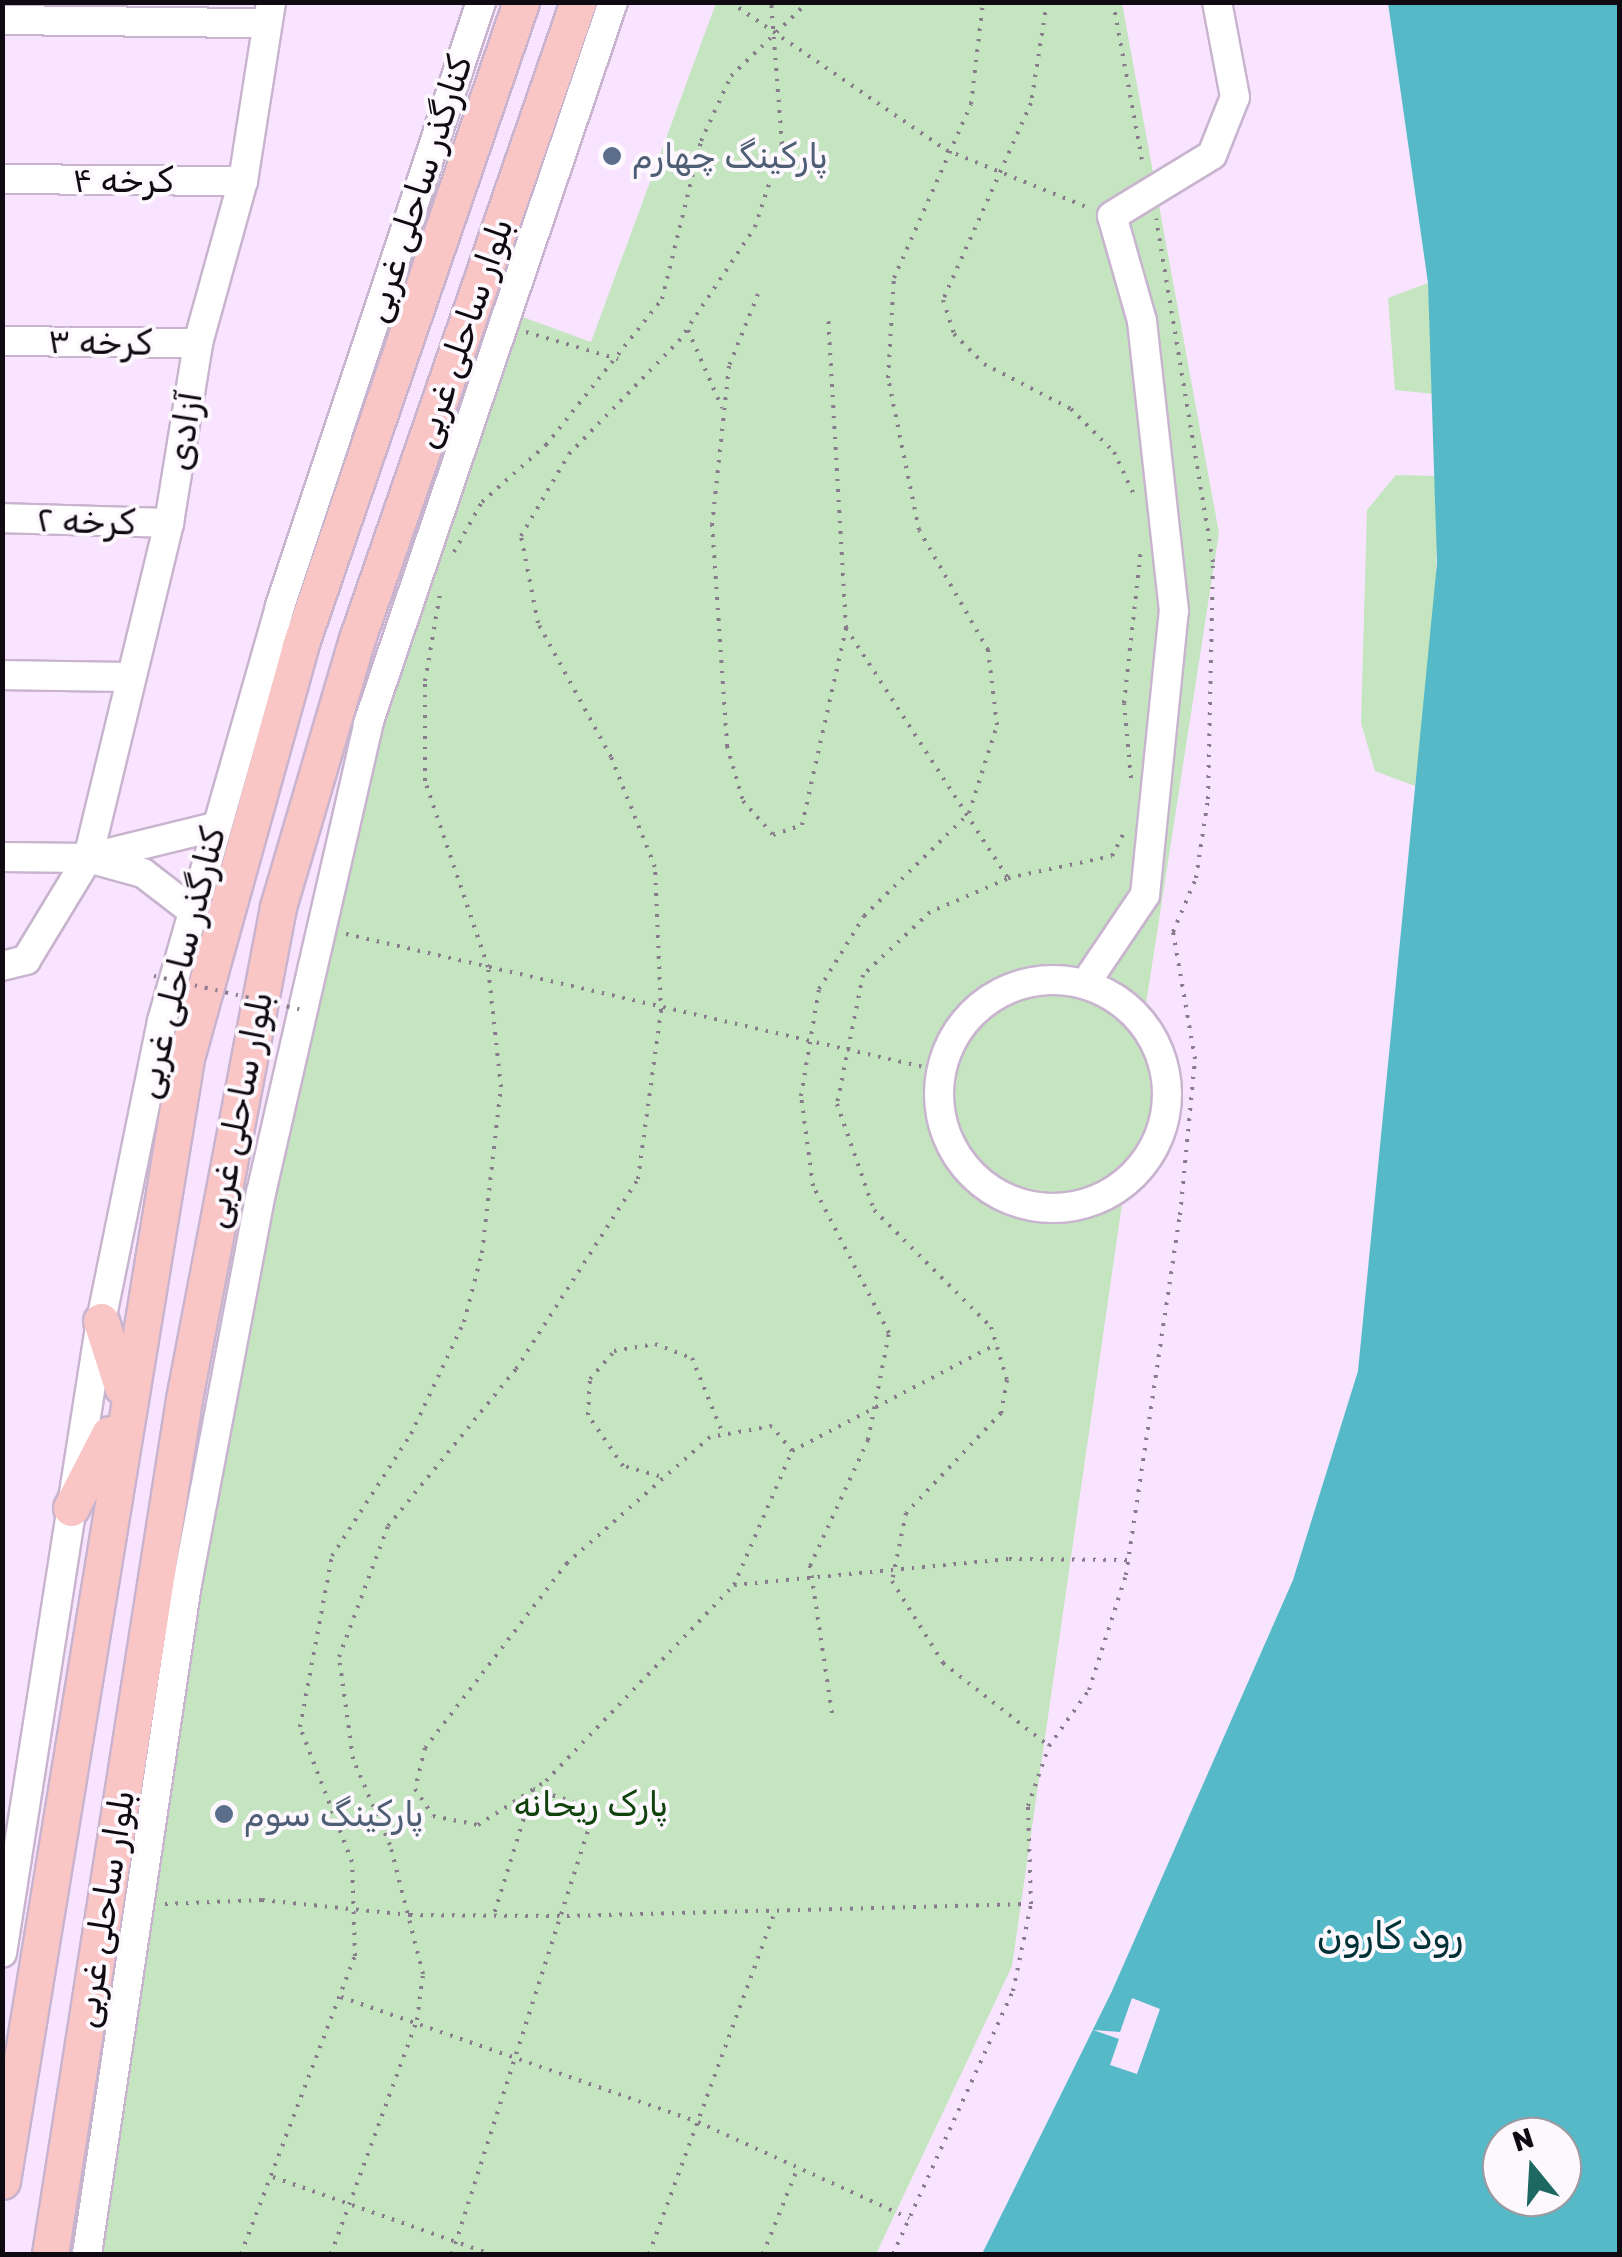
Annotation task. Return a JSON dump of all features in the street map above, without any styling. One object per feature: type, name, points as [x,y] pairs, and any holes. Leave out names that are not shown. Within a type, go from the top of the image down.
[{"type":"main road","name":"بلوار ساحلی غربی","points":[[2,2182],[124,1400],[186,1058],[302,641],[521,2]]},
{"type":"main road","name":"بلوار ساحلی غربی","points":[[50,2254],[188,1380],[278,908],[356,639],[578,2]]},
{"type":"main road","points":[[492,87],[543,102]]},
{"type":"main road","points":[[262,668],[302,641],[280,606]]},
{"type":"main road","points":[[71,1508],[124,1400],[101,1321]]},
{"type":"street","name":"کنارگذر ساحلی غربی","points":[[2,1953],[12,1839],[101,1321],[191,910],[280,606],[481,2]]},
{"type":"street","points":[[87,2254],[187,1584],[368,724],[613,2]]},
{"type":"street","points":[[1085,984],[1144,895],[1174,610],[1142,322],[1112,216],[1212,155],[1235,97],[1218,2]]},
{"type":"street","points":[[2,20],[268,13]]},
{"type":"street","name":"آزادی","points":[[2,966],[26,960],[88,858],[128,677],[169,523],[198,343],[243,181],[268,13]]},
{"type":"street","name":"کرخه ۴","points":[[2,179],[243,181]]},
{"type":"street","name":"کرخه ۳","points":[[2,341],[198,343]]},
{"type":"street","name":"کرخه ۲","points":[[2,518],[169,523]]},
{"type":"street","points":[[2,675],[128,677]]},
{"type":"street","points":[[2,857],[88,858],[214,827]]},
{"type":"street","points":[[88,858],[143,873],[191,910]]},
{"type":"street","points":[[1048,980],[1085,984],[1144,1023],[1164,1071],[1164,1124],[1125,1183],[1061,1208],[994,1192],[948,1140],[941,1071],[954,1036],[994,998],[1048,980]]},
{"type":"path","points":[[730,2],[778,31],[946,150],[1112,216]]},
{"type":"path","points":[[331,2254],[417,2020],[423,1974],[410,1915],[353,1760],[339,1657],[388,1526],[516,1369],[638,1179],[661,1011],[655,866],[611,757],[538,623],[521,536],[570,454],[687,329],[755,227],[782,144],[778,31],[771,2]]},
{"type":"path","points":[[241,2254],[341,1997],[358,1910],[352,1862],[300,1727],[332,1556],[410,1434],[464,1322],[482,1253],[502,1087],[488,968],[425,781],[425,681],[445,567],[482,502],[618,360],[662,299],[701,140],[731,76],[808,2]]},
{"type":"path","points":[[832,1713],[812,1579],[874,1410],[889,1333],[814,1186],[801,1096],[819,988],[864,916],[969,814],[998,724],[988,650],[919,530],[888,378],[894,278],[946,150],[972,104],[983,2]]},
{"type":"path","points":[[1047,2],[1032,103],[943,300],[954,334],[984,364],[1072,409],[1114,452],[1139,507]]},
{"type":"path","points":[[893,2254],[1013,1991],[1030,1904],[1028,1806],[1050,1746],[1089,1690],[1128,1560],[1189,1130],[1195,1060],[1173,932],[1196,878],[1208,799],[1213,562],[1191,391],[1148,194],[1113,2]]},
{"type":"path","points":[[758,294],[729,366],[712,524],[727,746],[744,801],[772,836],[802,825],[846,628],[828,320]]},
{"type":"path","points":[[502,324],[618,360]]},
{"type":"path","points":[[687,329],[724,412]]},
{"type":"path","points":[[1131,788],[1124,703],[1142,541]]},
{"type":"path","points":[[846,628],[1008,878]]},
{"type":"path","points":[[1050,1746],[943,1663],[911,1618],[894,1569],[906,1513],[1001,1413],[1007,1380],[997,1344],[969,1300],[874,1210],[838,1104],[845,1048],[863,975],[930,912],[1008,878],[1112,856],[1132,819]]},
{"type":"path","points":[[322,928],[661,1011],[941,1071]]},
{"type":"path","points":[[154,976],[307,1011]]},
{"type":"path","points":[[660,1476],[623,1466],[588,1415],[590,1379],[614,1351],[655,1344],[692,1358],[722,1432]]},
{"type":"path","points":[[792,1451],[772,1426],[722,1432],[660,1476],[507,1635],[425,1748],[415,1789],[432,1816],[478,1825],[533,1790],[734,1585],[792,1451],[997,1344]]},
{"type":"path","points":[[734,1585],[894,1569],[1128,1560]]},
{"type":"path","points":[[494,1914],[533,1790]]},
{"type":"path","points":[[452,2254],[567,1916],[595,1808],[533,1790]]},
{"type":"path","points":[[141,1905],[262,1900],[410,1915],[567,1916],[1030,1904]]},
{"type":"path","points":[[649,2254],[776,1911]]},
{"type":"path","points":[[341,1997],[417,2020],[698,2122],[909,2218]]},
{"type":"path","points":[[763,2254],[798,2167]]},
{"type":"path","points":[[274,2177],[490,2254]]},
{"type":"green space","name":"پارک ریحانه","points":[[716,3],[1122,3],[1219,533],[1143,1023],[1171,1130],[1125,1183],[1012,1966],[876,2254],[90,2254],[129,1916],[207,1400],[389,656],[506,311],[591,342]]},
{"type":"green space","points":[[1428,283],[1435,394],[1395,390],[1388,298]]},
{"type":"green space","points":[[1396,475],[1438,476],[1435,628],[1415,786],[1375,771],[1361,723],[1367,510]]},
{"type":"water","name":"رود کارون","points":[[1388,3],[1619,3],[1619,2254],[982,2254],[1112,1991],[1293,1580],[1358,1371],[1437,563],[1428,283]]},
{"type":"pier","points":[[1132,1998],[1160,2009],[1137,2074],[1110,2065],[1119,2039],[1093,2030],[1120,2032]]},
{"type":"place","name":"پارکینگ چهارم","points":[[612,156]]},
{"type":"place","name":"پارکینگ سوم","points":[[224,1814]]}]
